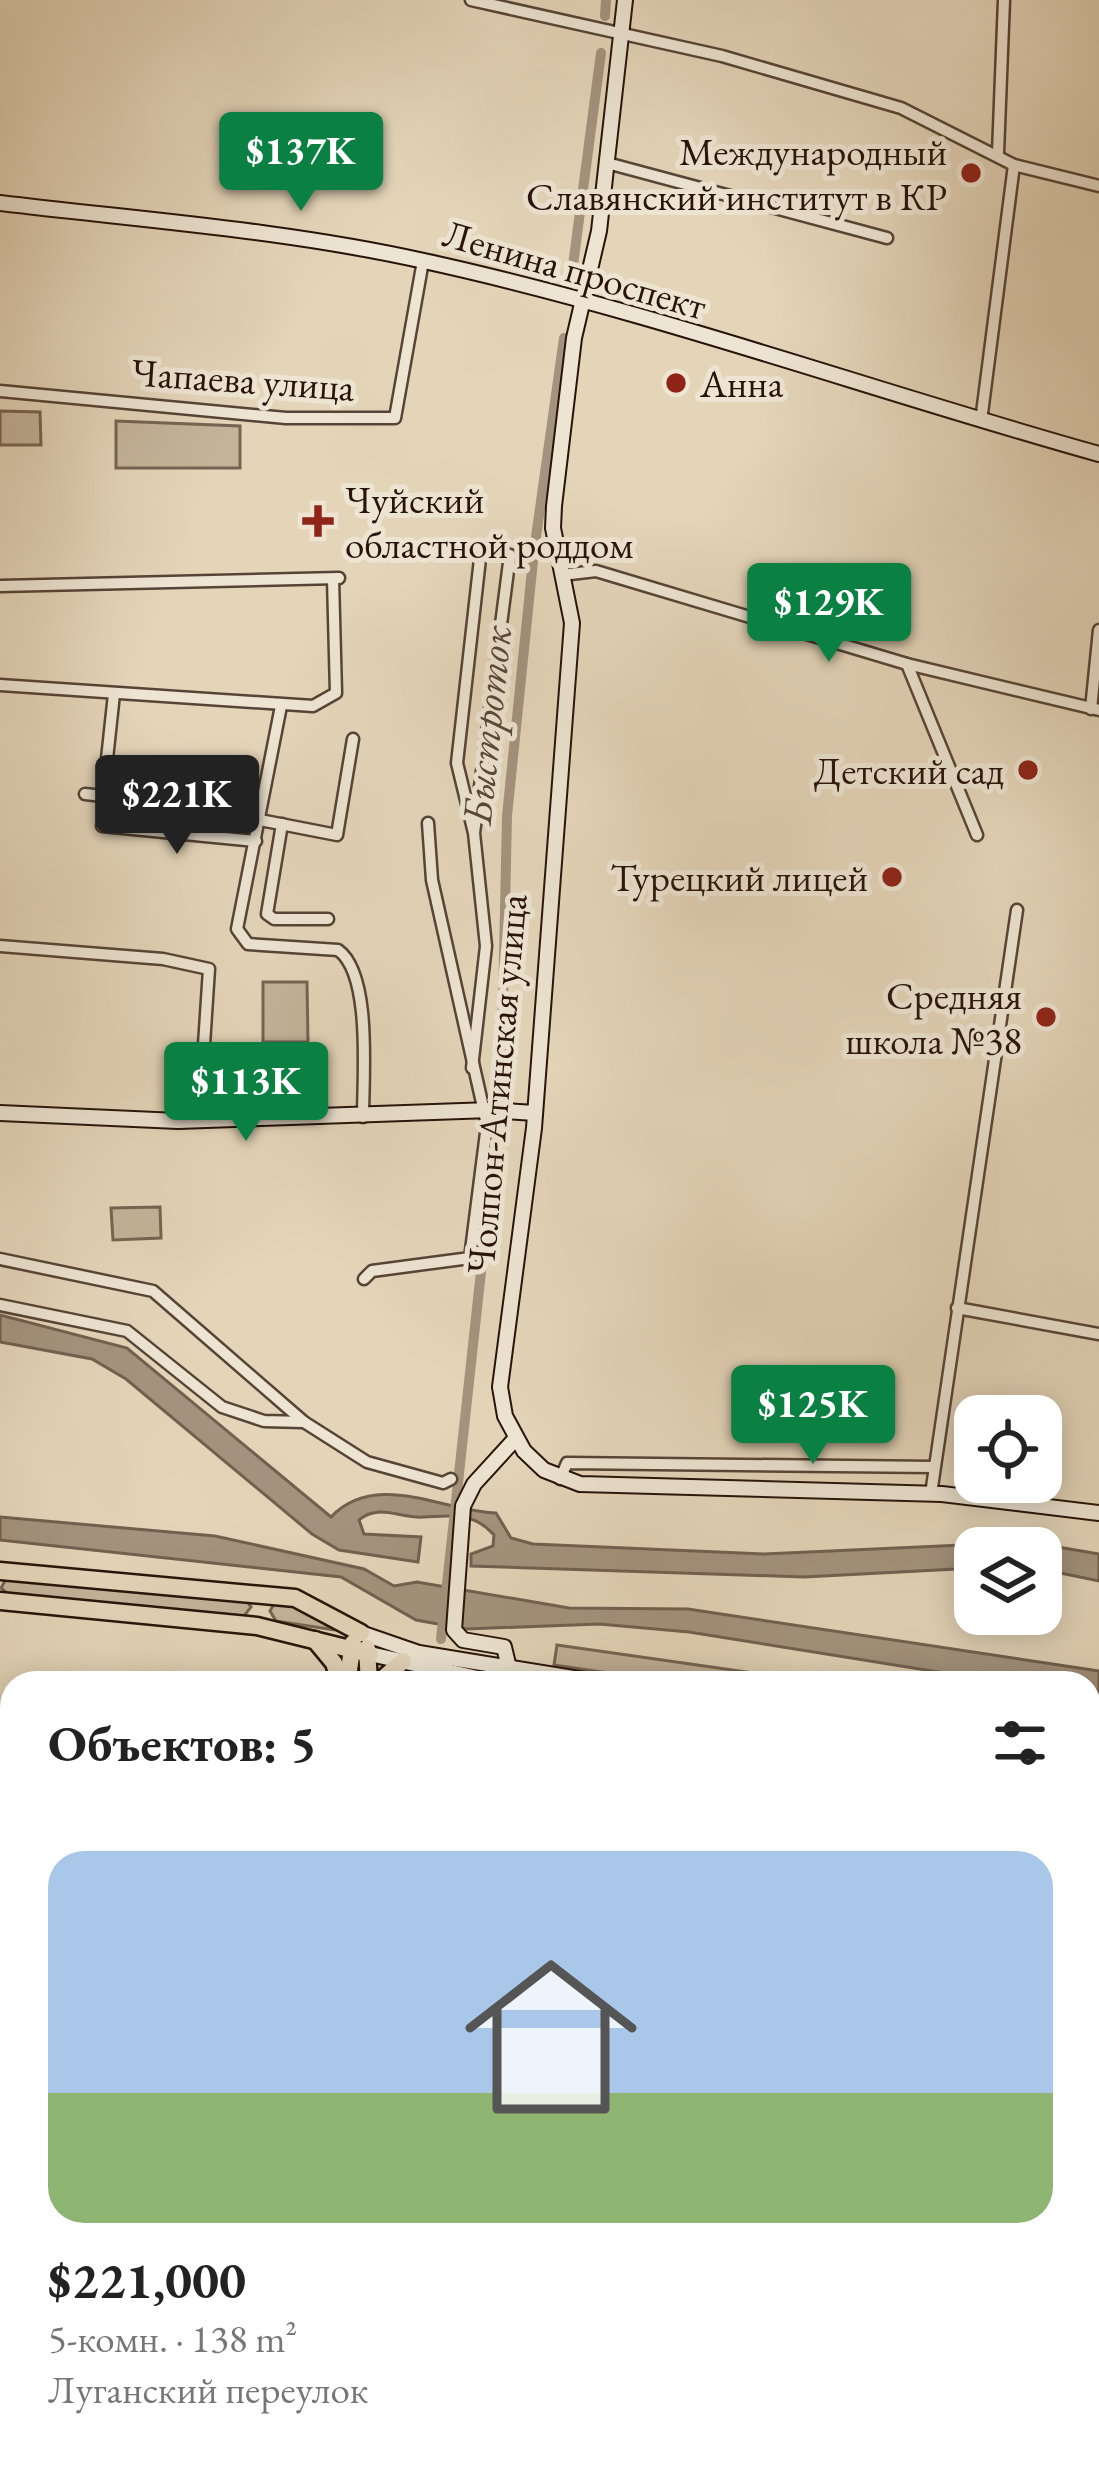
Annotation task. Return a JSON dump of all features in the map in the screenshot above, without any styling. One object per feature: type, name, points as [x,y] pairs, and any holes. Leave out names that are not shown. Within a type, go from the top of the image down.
[{"type":"main road","name":"Чолпон-Атинская улица","points":[[516,1438],[502,1403],[500,1370],[535,1113],[572,623],[554,506],[574,338],[585,304],[607,163],[625,0]]},
{"type":"main road","name":"Ленина проспект","points":[[0,203],[302,239],[424,261],[1099,454]]},
{"type":"main road","points":[[0,1113],[199,1120],[487,1110],[535,1113]]},
{"type":"main road","points":[[509,1668],[504,1647],[463,1640],[454,1630],[463,1506],[474,1484],[516,1438],[534,1462],[560,1479],[599,1486],[931,1494],[1099,1513]]},
{"type":"main road","points":[[0,1571],[313,1602],[361,1633],[419,1653],[528,1671]]},
{"type":"main road","points":[[257,1626],[260,1594]]},
{"type":"main road","points":[[0,1600],[257,1626],[440,1671]]},
{"type":"main road","points":[[314,1640],[339,1634],[339,1617]]},
{"type":"main road","points":[[346,1671],[349,1651],[361,1633]]},
{"type":"main road","points":[[361,1633],[372,1671]]},
{"type":"main road","points":[[314,1640],[338,1671]]},
{"type":"main road","points":[[389,1671],[403,1661]]},
{"type":"street","points":[[471,0],[622,34],[902,108],[1014,165],[1099,186]]},
{"type":"street","points":[[998,153],[1004,0]]},
{"type":"street","points":[[607,163],[887,238]]},
{"type":"street","points":[[981,421],[1014,165]]},
{"type":"street","name":"Чапаева улица","points":[[0,391],[286,418],[395,418],[424,261]]},
{"type":"street","points":[[472,1068],[485,946],[474,833],[457,763],[482,550],[510,555],[474,833]]},
{"type":"street","points":[[562,575],[596,571],[907,664],[1095,710],[1099,630]]},
{"type":"street","points":[[0,586],[336,579],[336,693],[313,706],[281,706],[0,685]]},
{"type":"street","points":[[907,664],[977,835]]},
{"type":"street","points":[[85,794],[103,796],[114,694]]},
{"type":"street","points":[[281,706],[239,937],[248,944],[338,950],[346,956],[361,1010],[364,1117]]},
{"type":"street","points":[[260,820],[337,836],[353,739]]},
{"type":"street","points":[[364,1279],[372,1271],[470,1258],[487,1110],[472,1068],[433,880],[428,823]]},
{"type":"street","points":[[282,824],[267,914],[274,919],[328,919]]},
{"type":"street","points":[[102,826],[256,841]]},
{"type":"street","points":[[931,1494],[1017,910]]},
{"type":"street","points":[[0,946],[163,959],[209,969],[199,1120]]},
{"type":"street","points":[[0,1259],[153,1291],[334,1445],[378,1467],[443,1483],[451,1479]]},
{"type":"street","points":[[0,1305],[127,1330],[222,1407],[263,1421],[304,1422]]},
{"type":"street","points":[[956,1308],[1099,1334]]},
{"type":"street","points":[[560,1479],[567,1463],[934,1467]]},
{"type":"shaded area","points":[[0,411],[40,412],[41,445],[0,445]]},
{"type":"shaded area","points":[[116,421],[240,426],[240,468],[116,468]]},
{"type":"shaded area","points":[[263,982],[307,982],[308,1042],[263,1042]]},
{"type":"shaded area","points":[[160,1207],[161,1238],[113,1240],[111,1208]]},
{"type":"shaded area","points":[[0,1315],[127,1348],[331,1517],[349,1503],[389,1495],[496,1513],[511,1538],[533,1544],[764,1554],[954,1545],[954,1569],[804,1577],[471,1566],[471,1554],[493,1546],[494,1535],[478,1522],[382,1512],[359,1520],[364,1534],[421,1537],[418,1562],[339,1550],[312,1534],[126,1379],[92,1359],[0,1342]]},
{"type":"shaded area","points":[[0,1517],[215,1536],[364,1569],[394,1586],[417,1582],[569,1608],[688,1609],[1099,1671],[932,1671],[689,1632],[599,1624],[466,1629],[416,1620],[341,1577],[0,1540]]},
{"type":"shaded area","points":[[1062,1548],[1099,1554],[1099,1581],[1062,1573]]},
{"type":"shaded area","points":[[6,1579],[246,1600],[251,1607],[244,1616],[9,1595],[1,1588]]},
{"type":"shaded area","points":[[274,1604],[290,1604],[335,1630],[276,1621],[270,1611]]},
{"type":"shaded area","points":[[557,1645],[739,1671],[595,1671],[554,1665]]},
{"type":"waterway","name":"Быстроток","points":[[605,16],[606,0]]},
{"type":"waterway","name":"Быстроток","points":[[570,288],[601,53]]},
{"type":"waterway","name":"Быстроток","points":[[502,1048],[507,816],[534,551],[564,338]]},
{"type":"waterway","name":"Быстроток","points":[[441,1639],[500,1097]]},
{"type":"place","name":"Международный Славянский институт в КР","points":[[971,173]]},
{"type":"place","name":"Анна","points":[[676,383]]},
{"type":"place","name":"Чуйский областной роддом","points":[[318,521]]},
{"type":"place","name":"Детский сад","points":[[1028,770]]},
{"type":"place","name":"Турецкий лицей","points":[[892,877]]},
{"type":"place","name":"Средняя школа №38","points":[[1046,1017]]}]
